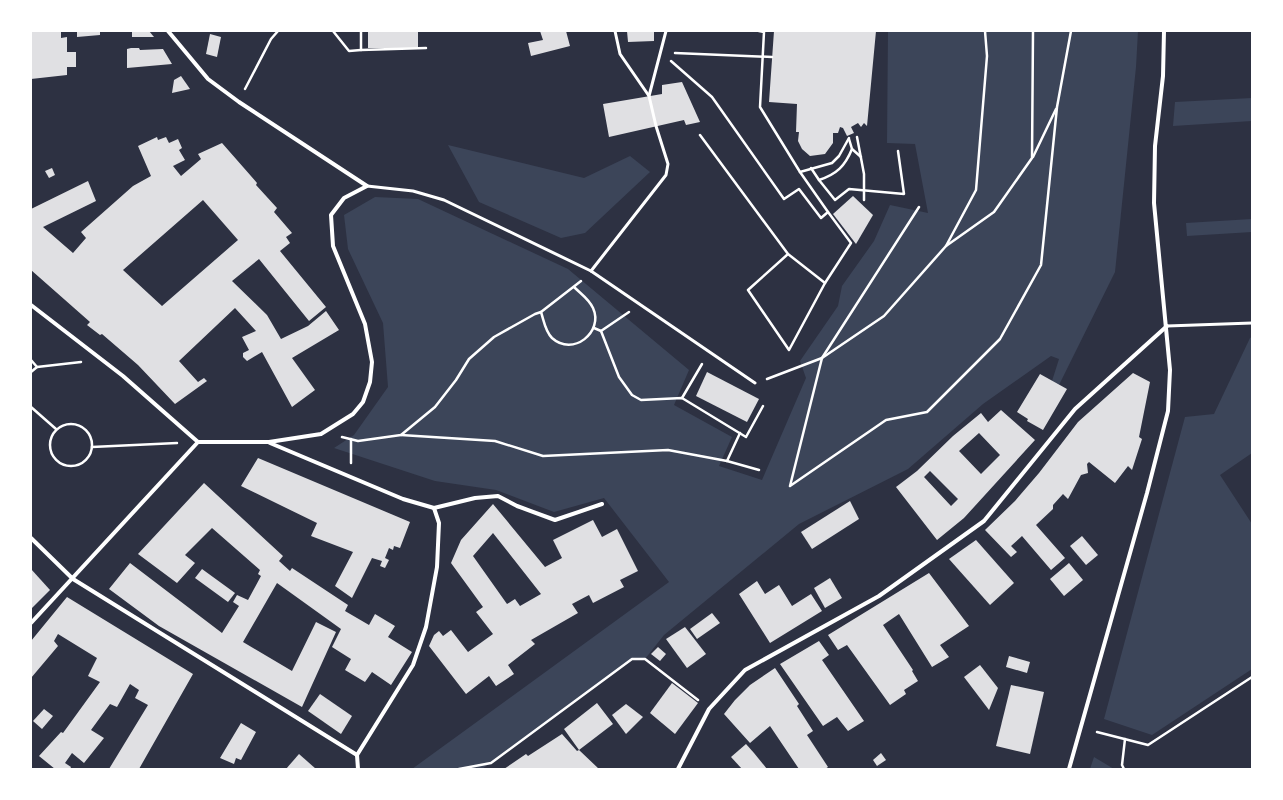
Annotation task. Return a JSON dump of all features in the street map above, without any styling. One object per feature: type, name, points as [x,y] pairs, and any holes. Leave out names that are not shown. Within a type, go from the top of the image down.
[{"type":"street","points":[[31,305],[123,376],[198,442],[269,442],[321,434],[353,414],[363,402],[370,382],[372,362],[365,324],[333,246],[330,215],[344,198],[367,186],[239,102],[208,79],[168,31]]},
{"type":"street","points":[[1069,769],[1147,493],[1166,418],[1169,398],[1170,370],[1167,326],[1158,262],[1154,203],[1155,146],[1163,76],[1164,31]]},
{"type":"street","points":[[678,769],[709,709],[745,670],[879,596],[984,521],[1075,410],[1167,326]]},
{"type":"street","points":[[31,623],[198,442]]},
{"type":"street","points":[[269,442],[402,499],[434,508],[475,498],[498,496],[517,506],[555,520],[602,504]]},
{"type":"street","points":[[358,769],[357,755],[413,666],[426,627],[437,567],[439,523],[434,508]]},
{"type":"street","points":[[31,538],[72,579],[357,755]]},
{"type":"lane","points":[[591,271],[666,175],[668,164],[656,126],[649,96],[620,54],[615,31]]},
{"type":"lane","points":[[649,96],[666,31]]},
{"type":"lane","points":[[367,186],[413,191],[444,200],[591,271],[755,383]]},
{"type":"lane","points":[[1167,326],[1252,323]]},
{"type":"path","points":[[239,102],[270,39],[278,31]]},
{"type":"path","points":[[333,31],[349,51],[426,48]]},
{"type":"path","points":[[361,31],[361,50]]},
{"type":"path","points":[[759,31],[764,32],[760,107],[800,172],[851,244],[825,283],[789,350],[748,290],[788,254]]},
{"type":"path","points":[[946,246],[976,190],[987,56],[985,31]]},
{"type":"path","points":[[1032,158],[1033,31]]},
{"type":"path","points":[[919,207],[822,358],[790,486],[886,420],[927,412],[1000,338],[1041,265],[1057,107],[1071,31]]},
{"type":"path","points":[[660,52],[772,57]]},
{"type":"path","points":[[660,52],[712,97],[784,199],[799,189],[821,218],[828,212]]},
{"type":"path","points":[[755,383],[822,358],[884,316],[946,246],[994,212],[1032,158],[1057,107]]},
{"type":"path","points":[[700,135],[788,254],[825,283]]},
{"type":"path","points":[[857,137],[862,158],[864,200]]},
{"type":"path","points":[[800,172],[832,163],[839,156],[849,138],[852,149],[862,158]]},
{"type":"path","points":[[819,180],[838,171],[846,164],[852,149]]},
{"type":"path","points":[[811,168],[835,200],[849,190],[904,194],[898,151]]},
{"type":"path","points":[[401,435],[435,407],[456,380],[469,359],[494,337],[541,312],[574,288],[592,306],[595,313],[594,328],[590,335],[579,342],[567,344],[559,342],[547,331],[541,312]]},
{"type":"path","points":[[601,331],[640,305]]},
{"type":"path","points":[[594,328],[601,331],[619,377],[632,395],[641,400],[682,398],[746,437],[762,406]]},
{"type":"path","points":[[682,398],[709,353]]},
{"type":"path","points":[[31,360],[37,367]]},
{"type":"path","points":[[31,372],[37,367],[82,361],[89,364]]},
{"type":"path","points":[[31,407],[56,429]]},
{"type":"path","points":[[77,424],[89,433],[92,447],[87,460],[74,466],[61,464],[55,460],[49,448],[50,441],[56,429],[63,425],[77,424]]},
{"type":"path","points":[[726,461],[740,433]]},
{"type":"path","points":[[321,434],[366,440],[401,435],[495,441],[543,456],[668,450],[726,461],[759,470]]},
{"type":"path","points":[[351,439],[351,478]]},
{"type":"path","points":[[92,447],[198,442]]},
{"type":"path","points":[[459,769],[491,763],[632,659],[645,658],[709,709]]},
{"type":"path","points":[[1097,732],[1148,745],[1252,677]]},
{"type":"path","points":[[1124,769],[1122,766],[1125,739]]},
{"type":"shaded area","points":[[888,31],[1138,31],[1136,67],[1115,272],[1059,385],[1052,381],[1059,359],[1051,356],[983,404],[908,469],[799,524],[664,635],[645,659],[632,659],[482,769],[412,769],[669,582],[604,498],[554,512],[496,490],[435,481],[334,448],[354,435],[388,387],[383,323],[348,249],[344,215],[375,197],[418,199],[568,269],[689,370],[674,405],[732,437],[719,466],[762,480],[806,378],[800,361],[838,306],[842,286],[874,241],[890,205],[928,213],[915,144],[887,143]]},
{"type":"shaded area","points":[[1252,98],[1252,121],[1173,126],[1175,102]]},
{"type":"shaded area","points":[[448,145],[584,178],[630,156],[650,172],[585,233],[561,238],[479,202]]},
{"type":"shaded area","points":[[1252,219],[1252,232],[1187,236],[1186,223]]},
{"type":"shaded area","points":[[1252,337],[1252,453],[1220,475],[1252,524],[1252,669],[1152,735],[1104,719],[1185,417],[1214,414],[1250,338]]},
{"type":"shaded area","points":[[1094,757],[1114,769],[1090,769]]},
{"type":"building","points":[[31,31],[61,31],[61,38],[67,37],[67,52],[76,52],[76,67],[67,67],[67,75],[31,79]]},
{"type":"building","points":[[77,31],[100,31],[100,35],[77,37]]},
{"type":"building","points":[[132,31],[149,31],[154,37],[132,37]]},
{"type":"building","points":[[368,31],[418,31],[418,48],[368,48]]},
{"type":"building","points":[[540,31],[566,31],[570,46],[531,56],[528,43],[543,40]]},
{"type":"building","points":[[627,31],[654,31],[654,41],[628,42]]},
{"type":"building","points":[[774,31],[876,31],[867,126],[864,123],[861,127],[858,123],[851,127],[854,133],[847,136],[843,128],[840,127],[838,133],[833,133],[833,143],[825,154],[810,156],[802,149],[798,141],[799,132],[796,132],[797,104],[769,102]]},
{"type":"building","points":[[210,34],[221,37],[217,57],[206,54]]},
{"type":"building","points":[[139,48],[140,50],[163,49],[172,64],[127,68],[127,49]]},
{"type":"building","points":[[181,76],[190,89],[172,93],[174,80]]},
{"type":"building","points":[[682,82],[700,122],[686,125],[684,120],[609,137],[603,104],[662,94],[662,85]]},
{"type":"building","points":[[157,137],[158,140],[166,137],[169,143],[178,139],[182,148],[179,150],[185,160],[173,166],[181,176],[201,159],[198,154],[222,143],[277,208],[274,212],[292,233],[286,237],[290,243],[280,251],[326,307],[309,321],[259,259],[232,281],[267,315],[281,339],[308,326],[326,311],[339,330],[292,358],[315,390],[292,407],[262,352],[247,361],[243,357],[243,353],[249,350],[242,337],[256,331],[235,308],[179,361],[198,382],[204,378],[207,381],[175,404],[138,365],[102,334],[100,335],[87,325],[90,322],[31,270],[31,209],[88,181],[96,201],[43,227],[73,253],[86,238],[81,232],[133,186],[151,176],[138,146]],"holes":[[[203,200],[238,240],[162,306],[123,270]]]},
{"type":"building","points":[[52,168],[55,175],[49,178],[45,171]]},
{"type":"building","points":[[853,196],[873,215],[856,244],[833,214]]},
{"type":"building","points":[[707,372],[759,399],[747,422],[696,396]]},
{"type":"building","points":[[1133,373],[1150,382],[1139,437],[1142,439],[1132,470],[1128,466],[1115,483],[1089,462],[1087,464],[1088,473],[1081,475],[1068,499],[1063,494],[1053,505],[1053,509],[1036,525],[1065,558],[1051,570],[1022,536],[1011,546],[1017,552],[1011,557],[985,530],[1015,501],[1039,473],[1078,422]]},
{"type":"building","points":[[1040,374],[1067,389],[1043,430],[1027,421],[1028,419],[1017,412]]},
{"type":"building","points":[[1001,410],[1035,440],[964,518],[937,540],[896,487],[917,471],[953,436],[981,413],[988,422]],"holes":[[[979,433],[1000,455],[981,474],[959,451]],[[930,471],[958,499],[951,506],[924,477]]]},
{"type":"building","points":[[258,458],[410,522],[400,548],[394,546],[393,550],[389,548],[385,558],[389,560],[385,568],[380,566],[382,561],[372,558],[352,598],[335,586],[353,552],[311,536],[317,523],[241,486]]},
{"type":"building","points":[[204,483],[283,556],[279,561],[290,571],[292,568],[348,605],[345,611],[369,625],[375,614],[395,626],[388,637],[412,652],[391,685],[372,672],[365,682],[345,670],[351,659],[332,647],[341,629],[277,583],[243,642],[292,671],[316,622],[336,632],[302,707],[159,626],[109,589],[130,563],[222,633],[239,606],[233,602],[237,595],[248,600],[261,576],[258,574],[260,570],[212,528],[185,555],[195,563],[177,583],[138,554]]},
{"type":"building","points":[[850,501],[859,519],[812,549],[801,532]]},
{"type":"building","points":[[493,504],[545,567],[562,558],[553,540],[593,520],[602,537],[617,529],[638,571],[620,580],[624,587],[593,603],[589,595],[572,604],[578,613],[531,640],[535,644],[508,665],[514,674],[496,686],[489,676],[466,694],[429,646],[434,635],[439,631],[443,636],[451,630],[468,652],[493,634],[476,612],[483,607],[451,563],[461,540]],"holes":[[[493,533],[541,594],[520,606],[515,599],[507,604],[473,556]]]},
{"type":"building","points":[[1082,536],[1098,555],[1086,565],[1070,546]]},
{"type":"building","points":[[976,540],[1014,583],[990,605],[949,559]]},
{"type":"building","points":[[1069,563],[1083,580],[1064,596],[1050,579]]},
{"type":"building","points":[[31,569],[50,590],[31,609]]},
{"type":"building","points":[[202,569],[235,593],[228,602],[195,578]]},
{"type":"building","points":[[929,573],[969,626],[940,645],[949,657],[932,667],[899,614],[883,625],[913,670],[912,671],[918,681],[904,690],[906,694],[890,705],[847,645],[838,650],[828,635]]},
{"type":"building","points":[[830,578],[842,598],[825,608],[814,588]]},
{"type":"building","points":[[757,581],[765,594],[779,585],[792,606],[811,594],[822,611],[770,643],[739,594]]},
{"type":"building","points":[[67,597],[193,674],[139,769],[109,769],[148,705],[135,698],[139,690],[130,684],[117,707],[110,704],[91,730],[104,738],[84,763],[72,753],[65,763],[71,767],[70,769],[55,769],[39,756],[61,732],[63,733],[100,682],[88,676],[97,658],[58,634],[54,641],[58,646],[31,678],[31,641]]},
{"type":"building","points":[[712,613],[720,623],[697,639],[690,629]]},
{"type":"building","points":[[685,627],[706,654],[687,668],[666,639]]},
{"type":"building","points":[[819,641],[829,655],[822,660],[864,721],[848,731],[837,717],[823,726],[780,664]]},
{"type":"building","points":[[658,647],[666,654],[660,661],[651,654]]},
{"type":"building","points":[[1009,656],[1030,662],[1027,673],[1006,667]]},
{"type":"building","points":[[980,665],[998,688],[989,710],[964,677]]},
{"type":"building","points":[[775,668],[799,704],[797,706],[813,731],[807,735],[828,767],[825,769],[799,769],[770,726],[750,743],[724,714],[750,685]]},
{"type":"building","points":[[672,683],[698,703],[675,734],[650,713]]},
{"type":"building","points":[[1011,685],[1044,692],[1030,754],[996,746]]},
{"type":"building","points":[[320,694],[352,716],[341,734],[308,711]]},
{"type":"building","points":[[597,703],[613,724],[579,750],[564,729]]},
{"type":"building","points":[[626,704],[643,717],[626,734],[612,715]]},
{"type":"building","points":[[44,709],[53,716],[42,729],[33,721]]},
{"type":"building","points":[[241,723],[256,732],[241,760],[236,758],[234,764],[220,758]]},
{"type":"building","points":[[562,734],[577,751],[579,750],[599,769],[504,769],[526,754],[528,756]]},
{"type":"building","points":[[746,744],[767,769],[742,769],[731,757]]},
{"type":"building","points":[[881,753],[886,760],[877,766],[873,760]]},
{"type":"building","points":[[299,754],[316,769],[286,769]]}]
